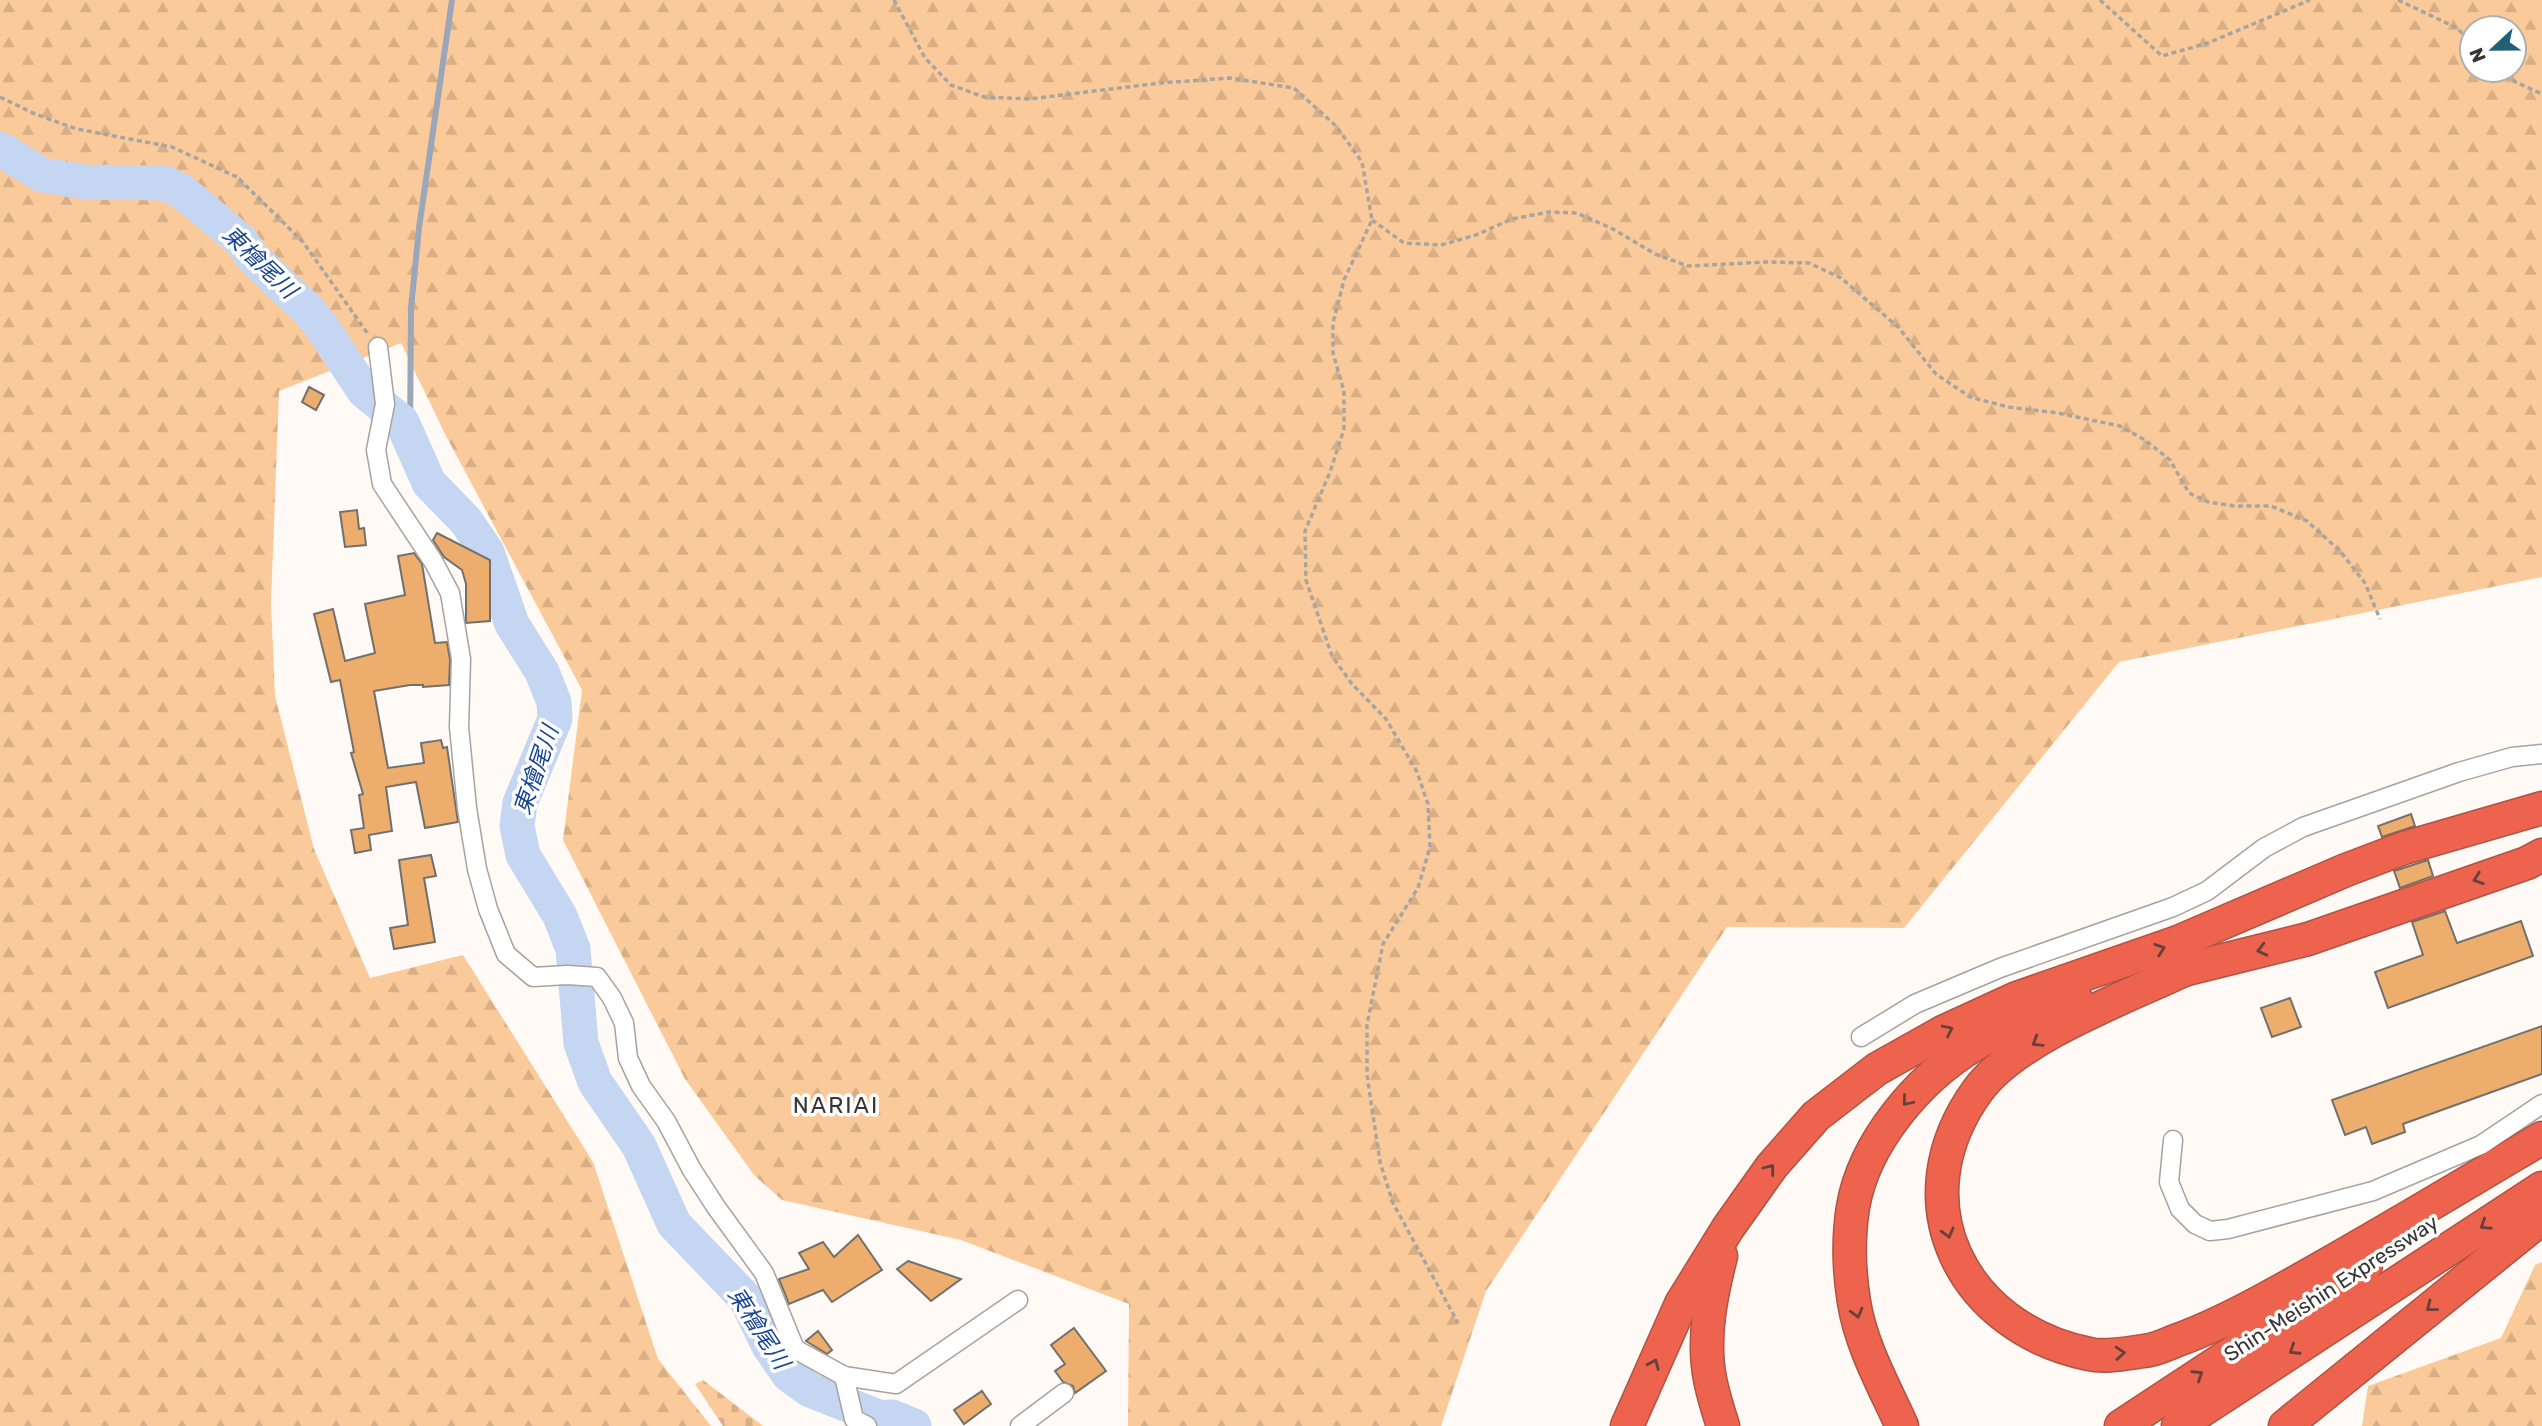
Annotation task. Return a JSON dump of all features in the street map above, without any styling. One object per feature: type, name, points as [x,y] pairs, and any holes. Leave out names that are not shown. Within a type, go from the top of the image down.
[{"type":"highway","points":[[1627,1426],[1681,1304],[1728,1228],[1772,1166],[1816,1116],[1877,1069],[1944,1032],[2017,998],[2178,943],[2404,848],[2542,808]]},
{"type":"highway","points":[[1902,1426],[1870,1358],[1854,1304],[1849,1255],[1853,1205],[1866,1168],[1882,1135],[1907,1100],[1938,1070],[1975,1044],[2021,1022],[2096,995],[2186,969],[2308,939],[2542,855]]},
{"type":"highway","points":[[2186,969],[2059,1028],[2011,1058],[1979,1088],[1959,1120],[1947,1153],[1942,1194],[1947,1231],[1957,1258],[1973,1287],[2000,1314],[2043,1341],[2092,1355],[2148,1351],[2202,1332],[2374,1240],[2542,1138]]},
{"type":"highway","name":"Shin-Meishin Expressway","points":[[2121,1426],[2542,1150]]},
{"type":"highway","name":"Shin-Meishin Expressway","points":[[2178,1426],[2542,1188]]},
{"type":"highway","points":[[2285,1426],[2542,1218]]},
{"type":"highway","points":[[1723,1426],[1710,1377],[1707,1331],[1711,1293],[1728,1228]]},
{"type":"street","points":[[378,347],[385,404],[376,450],[382,484],[433,561],[450,593],[461,659],[459,727],[467,808],[477,869],[488,909],[506,954],[533,977],[597,977],[612,998],[624,1023],[628,1058],[641,1086],[666,1121],[692,1170],[716,1207],[764,1273],[795,1349],[844,1376],[896,1384],[1018,1300]]},
{"type":"street","points":[[1861,1037],[1915,1004],[1988,973],[2173,907],[2207,891],[2264,848],[2303,827],[2459,772],[2512,757],[2542,754]]},
{"type":"street","points":[[2173,1140],[2169,1182],[2180,1209],[2194,1224],[2210,1231],[2228,1229],[2373,1191],[2480,1145],[2542,1104]]},
{"type":"street","points":[[844,1376],[854,1419],[867,1426]]},
{"type":"street","points":[[1020,1426],[1064,1393]]},
{"type":"path","points":[[894,0],[925,58],[951,85],[984,97],[1031,99],[1160,83],[1230,78],[1294,88],[1336,126],[1362,162],[1372,220],[1343,280],[1333,323],[1333,352],[1344,391],[1344,429],[1330,472],[1305,531],[1306,580],[1332,656],[1352,684],[1386,719],[1417,772],[1428,804],[1430,847],[1418,888],[1383,944],[1367,1025],[1367,1075],[1380,1162],[1393,1203],[1458,1322]]},
{"type":"path","points":[[2100,0],[2162,55],[2208,43],[2310,0]]},
{"type":"path","points":[[2398,0],[2458,29]]},
{"type":"path","points":[[2520,84],[2542,94]]},
{"type":"path","points":[[0,97],[35,114],[77,129],[172,146],[237,177],[303,242],[378,347]]},
{"type":"path","points":[[1372,220],[1404,243],[1441,245],[1476,235],[1512,219],[1549,212],[1577,213],[1613,229],[1655,254],[1688,267],[1767,262],[1809,263],[1842,278],[1898,327],[1936,374],[1970,397],[2008,407],[2058,413],[2120,426],[2145,440],[2170,460],[2189,493],[2208,502],[2234,506],[2271,506],[2306,522],[2340,551],[2365,583],[2380,619]]},
{"type":"green space","points":[[0,0],[2542,0],[2542,577],[2119,662],[1904,928],[1727,927],[1486,1291],[1441,1426],[1128,1426],[1129,1304],[961,1240],[782,1200],[754,1175],[685,1079],[563,840],[582,690],[446,436],[401,343],[279,391],[271,603],[275,696],[314,849],[370,978],[463,955],[593,1162],[658,1359],[711,1426],[0,1426]]},
{"type":"green space","points":[[2542,1262],[2542,1426],[2362,1426],[2368,1386],[2501,1338],[2535,1265]]},
{"type":"green space","points":[[703,1380],[763,1426],[723,1426],[695,1384]]},
{"type":"building","points":[[309,387],[324,395],[316,410],[302,402]]},
{"type":"building","points":[[357,510],[359,529],[364,528],[366,545],[345,547],[340,512]]},
{"type":"building","points":[[437,533],[490,560],[490,621],[466,623],[466,584],[462,570],[444,557],[433,540]]},
{"type":"building","points":[[414,553],[422,564],[435,643],[447,642],[450,660],[449,685],[410,685],[374,691],[388,768],[424,763],[421,743],[441,740],[443,748],[447,747],[458,822],[425,828],[416,782],[386,787],[392,831],[369,835],[371,850],[355,853],[351,830],[364,828],[359,795],[363,794],[351,753],[354,752],[340,680],[331,682],[314,614],[333,609],[345,661],[375,653],[365,604],[405,595],[398,556]]},
{"type":"building","points":[[2411,814],[2415,826],[2382,837],[2378,826]]},
{"type":"building","points":[[431,855],[436,876],[424,878],[435,942],[394,949],[390,928],[408,925],[399,860]]},
{"type":"building","points":[[2428,860],[2433,876],[2400,888],[2394,871]]},
{"type":"building","points":[[2445,911],[2457,943],[2521,921],[2533,956],[2388,1008],[2375,972],[2423,955],[2412,922]]},
{"type":"building","points":[[2290,998],[2301,1027],[2272,1037],[2261,1008]]},
{"type":"building","points":[[2542,1026],[2542,1074],[2403,1124],[2405,1132],[2372,1144],[2366,1127],[2345,1135],[2332,1100]]},
{"type":"building","points":[[858,1235],[882,1270],[832,1302],[823,1290],[789,1304],[779,1279],[809,1269],[799,1253],[823,1242],[834,1257]]},
{"type":"building","points":[[908,1261],[961,1279],[931,1301],[897,1269]]},
{"type":"building","points":[[1074,1328],[1106,1371],[1075,1393],[1073,1386],[1063,1382],[1055,1371],[1065,1364],[1051,1345]]},
{"type":"building","points":[[818,1331],[832,1350],[827,1354],[806,1341]]},
{"type":"building","points":[[982,1391],[991,1404],[964,1424],[954,1410]]},
{"type":"waterway","points":[[410,439],[411,308],[419,228],[452,0]]},
{"type":"waterway","name":"東檜尾川","points":[[0,149],[42,175],[85,182],[165,183],[183,192],[241,241],[254,259],[309,311],[364,391],[402,422],[429,483],[466,521],[487,552],[512,624],[542,672],[554,702],[555,719],[520,803],[517,826],[523,855],[560,916],[573,949],[581,1043],[595,1082],[639,1146],[674,1224],[746,1299],[769,1346],[789,1375],[810,1390],[881,1418],[892,1417],[914,1426]]},
{"type":"district","name":"NARIAI","points":[[836,1105]]}]
